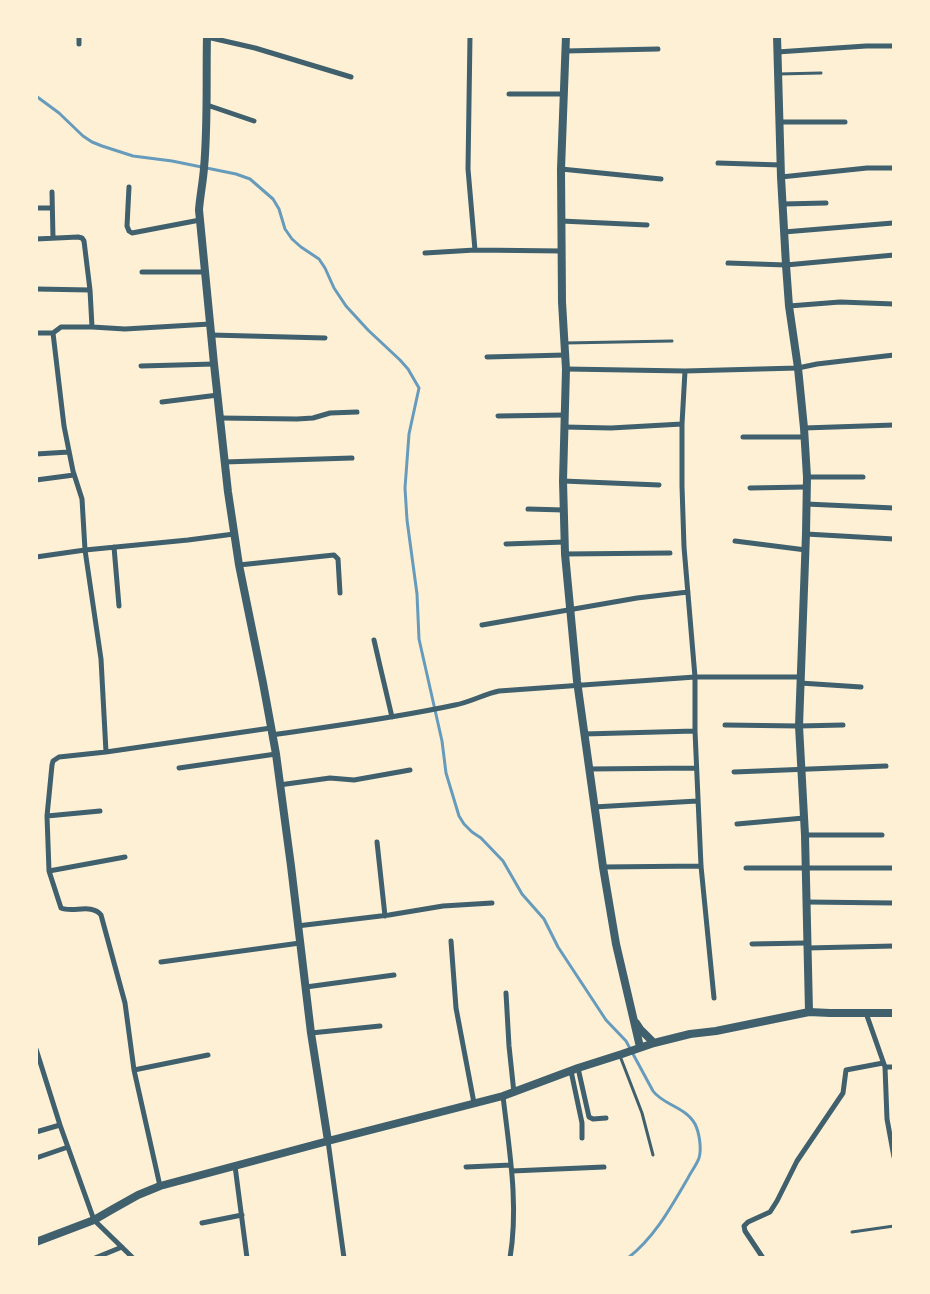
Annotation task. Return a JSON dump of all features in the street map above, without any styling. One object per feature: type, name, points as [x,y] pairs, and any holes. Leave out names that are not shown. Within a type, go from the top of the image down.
[{"type":"street","points":[[79,36],[79,44]]},
{"type":"street","points":[[344,1258],[311,1033],[276,754],[239,565],[224,462],[200,220],[200,191],[204,169],[207,36],[255,48],[351,77]]},
{"type":"street","points":[[470,36],[468,169],[475,250]]},
{"type":"street","points":[[566,36],[561,169],[562,302],[566,369],[563,481],[565,554],[578,685],[602,867],[637,1048]]},
{"type":"street","points":[[777,36],[781,177],[786,265],[805,437],[807,477],[799,726],[805,834],[809,1012]]},
{"type":"street","points":[[777,52],[894,46]]},
{"type":"street","points":[[565,51],[658,49]]},
{"type":"street","points":[[509,94],[563,94]]},
{"type":"street","points":[[206,105],[254,121]]},
{"type":"street","points":[[779,122],[845,122]]},
{"type":"street","points":[[718,163],[781,165]]},
{"type":"street","points":[[781,177],[867,168],[894,168]]},
{"type":"street","points":[[561,169],[661,179]]},
{"type":"street","points":[[130,187],[127,226],[132,233],[200,220]]},
{"type":"street","points":[[52,192],[53,238]]},
{"type":"street","points":[[783,204],[826,203]]},
{"type":"street","points":[[36,208],[52,208]]},
{"type":"street","points":[[561,221],[647,226]]},
{"type":"street","points":[[784,232],[893,223]]},
{"type":"street","points":[[36,239],[78,237],[84,241],[92,327]]},
{"type":"street","points":[[425,253],[475,250],[562,251]]},
{"type":"street","points":[[728,262],[786,265],[894,255]]},
{"type":"street","points":[[142,272],[206,272]]},
{"type":"street","points":[[36,290],[90,290]]},
{"type":"street","points":[[790,306],[840,302],[894,304]]},
{"type":"street","points":[[36,333],[54,333],[61,327],[125,329],[210,324]]},
{"type":"street","points":[[54,333],[64,426],[74,475],[82,499],[84,550],[101,659],[106,752]]},
{"type":"street","points":[[211,335],[325,338]]},
{"type":"street","points":[[486,357],[565,355]]},
{"type":"street","points":[[566,369],[685,371],[798,368],[816,364],[894,355]]},
{"type":"street","points":[[141,366],[214,364]]},
{"type":"street","points":[[685,371],[682,424],[684,547],[695,677],[697,801],[701,866],[714,998]]},
{"type":"street","points":[[162,402],[218,395]]},
{"type":"street","points":[[220,418],[297,419],[357,412]]},
{"type":"street","points":[[498,416],[564,415]]},
{"type":"street","points":[[564,428],[611,428],[682,424]]},
{"type":"street","points":[[804,428],[894,425]]},
{"type":"street","points":[[743,437],[805,437]]},
{"type":"street","points":[[36,454],[69,452]]},
{"type":"street","points":[[224,462],[352,458]]},
{"type":"street","points":[[36,480],[74,475]]},
{"type":"street","points":[[807,477],[863,477]]},
{"type":"street","points":[[563,481],[659,485]]},
{"type":"street","points":[[750,488],[806,487]]},
{"type":"street","points":[[806,504],[894,508]]},
{"type":"street","points":[[528,509],[564,510]]},
{"type":"street","points":[[36,557],[234,534]]},
{"type":"street","points":[[806,534],[894,539]]},
{"type":"street","points":[[736,541],[806,550]]},
{"type":"street","points":[[506,544],[565,542]]},
{"type":"street","points":[[114,547],[119,606]]},
{"type":"street","points":[[565,554],[670,553]]},
{"type":"street","points":[[239,565],[334,555],[338,559],[340,592]]},
{"type":"street","points":[[482,625],[637,598],[688,592]]},
{"type":"street","points":[[374,640],[392,717]]},
{"type":"street","points":[[160,1186],[134,1070],[125,1004],[101,915],[99,912],[92,910],[66,910],[61,908],[49,871],[46,816],[52,765],[55,760],[60,757],[392,717],[468,702],[488,693],[499,691],[695,677],[800,680],[862,687]]},
{"type":"street","points":[[725,725],[843,725]]},
{"type":"street","points":[[584,734],[695,731]]},
{"type":"street","points":[[179,768],[276,754]]},
{"type":"street","points":[[734,772],[886,766]]},
{"type":"street","points":[[589,769],[696,768]]},
{"type":"street","points":[[280,785],[330,778],[354,780],[410,770]]},
{"type":"street","points":[[594,807],[697,801]]},
{"type":"street","points":[[46,816],[100,811]]},
{"type":"street","points":[[737,824],[804,818]]},
{"type":"street","points":[[805,834],[882,835]]},
{"type":"street","points":[[377,842],[386,916]]},
{"type":"street","points":[[49,871],[124,856]]},
{"type":"street","points":[[602,867],[701,866]]},
{"type":"street","points":[[746,868],[894,868]]},
{"type":"street","points":[[806,902],[894,903]]},
{"type":"street","points":[[297,926],[386,916],[443,906],[492,903]]},
{"type":"street","points":[[451,941],[456,1008],[474,1103]]},
{"type":"street","points":[[161,962],[300,943]]},
{"type":"street","points":[[752,944],[894,946]]},
{"type":"street","points":[[306,988],[394,975]]},
{"type":"street","points":[[506,993],[508,1046],[514,1093]]},
{"type":"street","points":[[36,1242],[94,1220],[160,1186],[514,1093],[654,1042],[809,1012],[894,1013]]},
{"type":"street","points":[[866,1013],[884,1065],[887,1120],[894,1157]]},
{"type":"street","points":[[633,1020],[654,1042]]},
{"type":"street","points":[[311,1033],[380,1026]]},
{"type":"street","points":[[36,1048],[60,1125],[94,1220],[133,1258]]},
{"type":"street","points":[[134,1070],[208,1055]]},
{"type":"street","points":[[763,1258],[745,1231],[744,1226],[748,1222],[770,1212],[797,1161],[843,1093],[846,1070],[884,1065],[894,1067]]},
{"type":"street","points":[[574,1070],[589,1117],[593,1119],[606,1118]]},
{"type":"street","points":[[574,1070],[582,1123],[582,1138]]},
{"type":"street","points":[[503,1096],[511,1168],[514,1223],[510,1258]]},
{"type":"street","points":[[36,1132],[60,1125]]},
{"type":"street","points":[[36,1158],[68,1147]]},
{"type":"street","points":[[235,1166],[247,1258]]},
{"type":"street","points":[[466,1167],[604,1167]]},
{"type":"street","points":[[202,1223],[242,1215]]},
{"type":"street","points":[[95,1258],[122,1247]]},
{"type":"lane","points":[[778,74],[821,73]]},
{"type":"lane","points":[[564,343],[672,341]]},
{"type":"lane","points":[[621,1055],[642,1114],[652,1155]]},
{"type":"lane","points":[[852,1232],[894,1226]]},
{"type":"waterway","points":[[36,96],[59,113],[83,136],[102,146],[133,156],[172,161],[236,174],[250,179],[273,199],[279,209],[285,229],[292,239],[319,259],[346,306],[400,360],[408,369],[419,388],[409,434],[405,488],[407,520],[417,594],[419,639],[442,741],[446,773],[459,816],[464,824],[481,838],[503,861],[522,894],[544,919],[558,947],[606,1020],[626,1041],[653,1091],[657,1096],[691,1118],[699,1136],[699,1158],[675,1200],[662,1221],[646,1241],[628,1258]]}]
